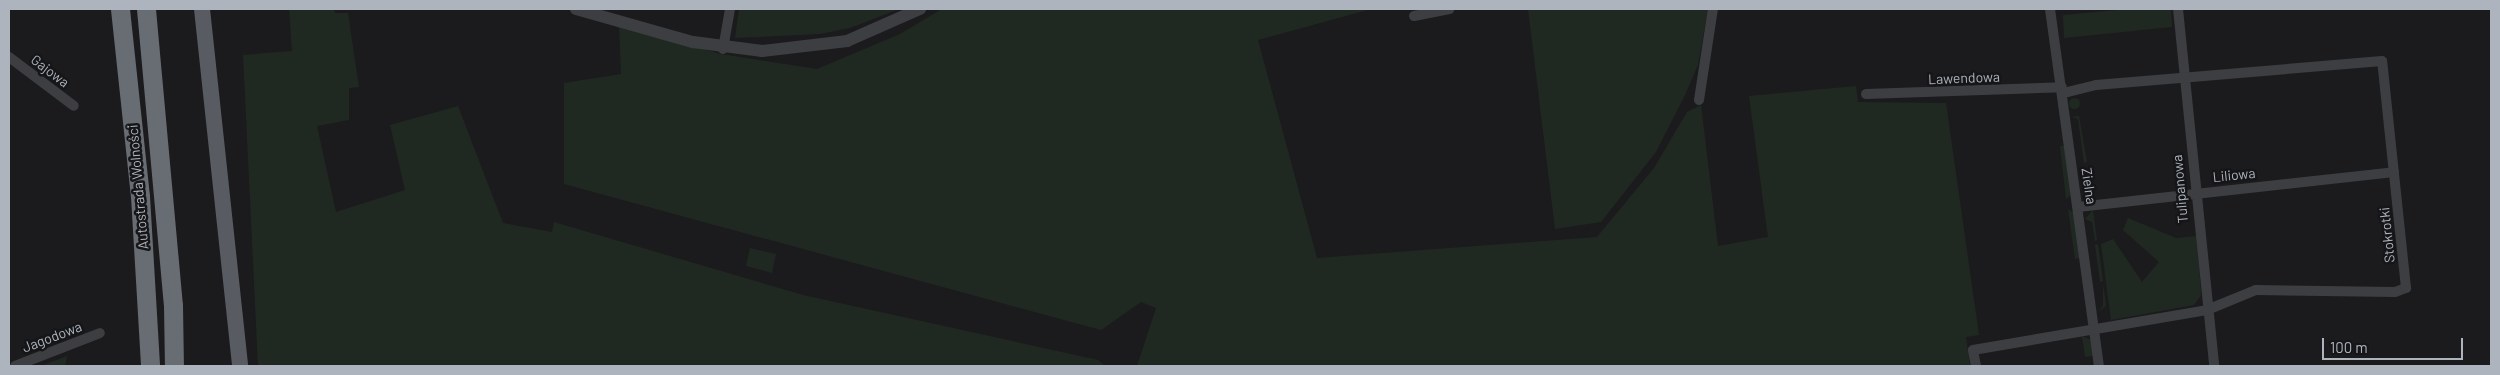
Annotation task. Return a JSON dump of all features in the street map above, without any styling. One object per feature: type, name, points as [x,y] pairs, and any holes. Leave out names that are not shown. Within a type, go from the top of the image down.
[{"type":"highway","name":"Autostrada Wolności","points":[[120,9],[140,196],[150,366]]},
{"type":"highway","name":"Autostrada Wolności","points":[[146,9],[173,306],[174,366]]},
{"type":"main road","points":[[202,9],[240,366]]},
{"type":"street","points":[[576,9],[723,48],[815,48],[873,32],[920,9]]},
{"type":"street","points":[[723,48],[730,9]]},
{"type":"street","points":[[1414,16],[1449,9]]},
{"type":"street","points":[[1699,100],[1713,9]]},
{"type":"street","name":"Zielna","points":[[2050,9],[2099,366]]},
{"type":"street","name":"Tulipanowa","points":[[2178,9],[2194,193],[2214,366]]},
{"type":"street","name":"Gajowa","points":[[9,57],[74,106]]},
{"type":"street","name":"Stokrotki","points":[[1976,366],[1974,350],[2207,310],[2276,288],[2395,292],[2406,288],[2382,61],[2184,78]]},
{"type":"street","name":"Lawendowa","points":[[1866,94],[2062,90],[2096,85],[2184,78]]},
{"type":"street","name":"Liliowa","points":[[2078,207],[2394,172]]},
{"type":"street","name":"Jagodowa","points":[[15,366],[100,333]]},
{"type":"shaded area","points":[[289,9],[334,9],[335,13],[348,13],[359,87],[349,88],[349,120],[317,126],[336,212],[405,190],[390,125],[458,106],[503,223],[552,232],[554,222],[803,295],[1098,360],[1105,366],[258,366],[243,55],[292,51]]},
{"type":"shaded area","points":[[739,9],[899,9],[850,28],[820,34],[735,38]]},
{"type":"shaded area","points":[[942,9],[1371,9],[1258,40],[1317,258],[1597,237],[1654,168],[1687,112],[1701,105],[1718,246],[1768,237],[1749,96],[1856,86],[1858,102],[1946,103],[1979,335],[1966,337],[1970,366],[1137,366],[1156,308],[1141,302],[1101,330],[564,184],[564,83],[621,74],[619,26],[721,54],[817,69],[900,34]]},
{"type":"shaded area","points":[[1528,9],[1708,9],[1698,65],[1685,95],[1656,152],[1601,222],[1555,229]]},
{"type":"shaded area","points":[[2129,9],[2171,9],[2172,27],[2064,38],[2063,15]]},
{"type":"shaded area","points":[[2074,97],[2080,103],[2074,109],[2068,103]]},
{"type":"shaded area","points":[[2079,116],[2087,162],[2084,163],[2078,119],[2072,117]]},
{"type":"shaded area","points":[[2060,146],[2064,146],[2071,195],[2066,199]]},
{"type":"shaded area","points":[[2087,166],[2092,201],[2081,194],[2087,189]]},
{"type":"shaded area","points":[[2068,209],[2074,213],[2080,258],[2075,259]]},
{"type":"shaded area","points":[[2093,210],[2097,240],[2095,241],[2092,222],[2085,219]]},
{"type":"shaded area","points":[[2128,218],[2176,238],[2197,236],[2201,295],[2194,305],[2111,320],[2101,244],[2113,239],[2142,282],[2159,262],[2123,230]]},
{"type":"shaded area","points":[[2098,244],[2103,281],[2100,282],[2095,245]]},
{"type":"shaded area","points":[[750,248],[776,254],[772,273],[746,266]]},
{"type":"shaded area","points":[[2103,284],[2106,306],[2097,312],[2103,306]]},
{"type":"shaded area","points":[[2082,336],[2091,340],[2093,356],[2085,357]]},
{"type":"shaded area","points":[[67,356],[65,366],[41,366]]}]
